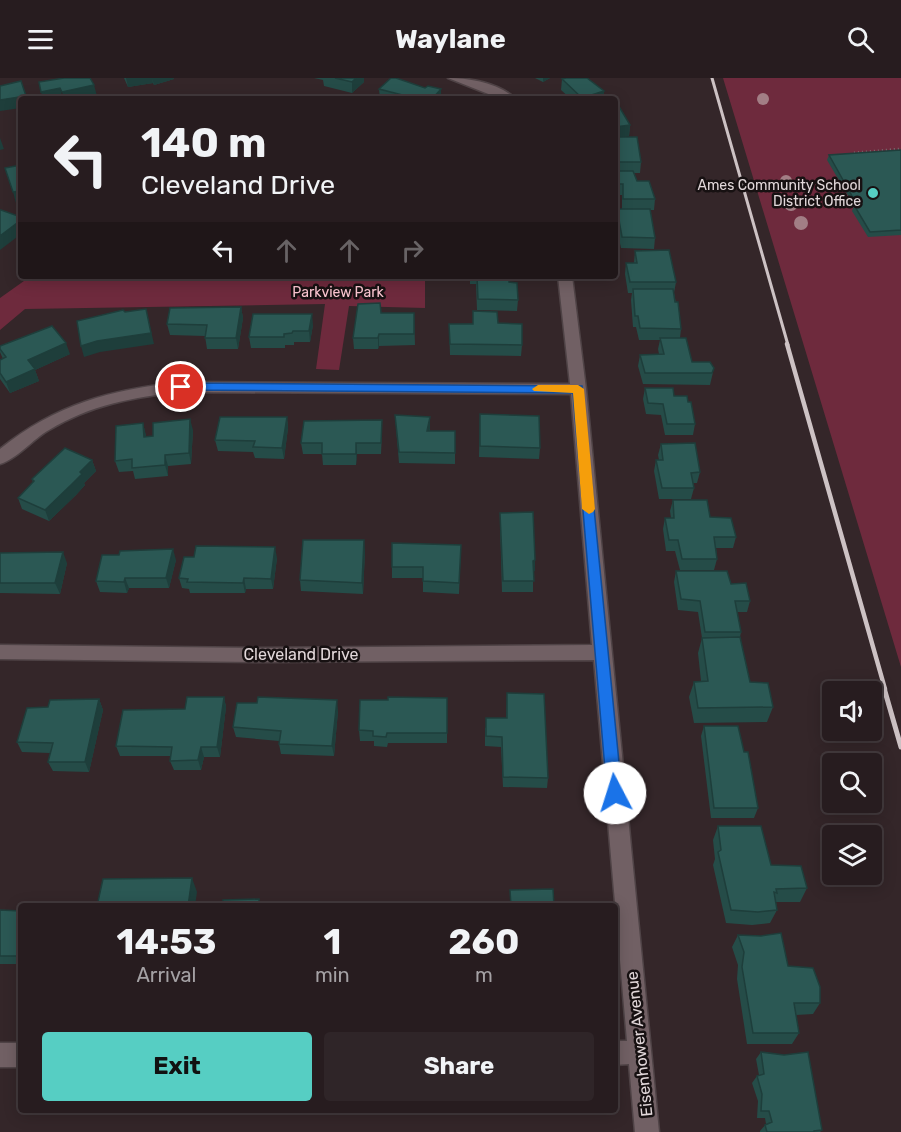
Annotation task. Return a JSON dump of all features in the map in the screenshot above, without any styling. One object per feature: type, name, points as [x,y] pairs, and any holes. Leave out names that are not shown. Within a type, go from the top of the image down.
[{"type":"street","points":[[454,78],[483,86],[504,96]]},
{"type":"street","name":"Eisenhower Avenue","points":[[565,279],[578,389],[647,1132]]},
{"type":"street","points":[[0,458],[48,422],[74,408],[133,392],[181,387],[578,389]]},
{"type":"street","name":"Cleveland Drive","points":[[0,652],[252,654],[601,652]]},
{"type":"street","points":[[618,1053],[639,1052]]},
{"type":"street","points":[[0,1055],[18,1055]]},
{"type":"path","points":[[856,158],[853,153],[901,149]]},
{"type":"green space","points":[[723,78],[901,78],[901,667]]},
{"type":"green space","name":"Parkview Park","points":[[27,279],[425,279],[425,308],[349,306],[339,370],[316,369],[325,304],[25,309],[0,330],[0,298]]},
{"type":"building","points":[[64,78],[90,78],[94,85],[62,92],[60,88],[41,92],[39,82]]},
{"type":"building","points":[[335,78],[356,78],[352,82]]},
{"type":"building","points":[[391,78],[396,78],[425,88],[428,86],[441,89],[435,96],[406,96],[379,89]]},
{"type":"building","points":[[587,78],[604,91],[580,96],[562,79]]},
{"type":"building","points":[[21,81],[26,96],[0,100],[0,86]]},
{"type":"building","points":[[618,105],[630,125],[618,127]]},
{"type":"building","points":[[618,137],[637,137],[641,162],[618,162]]},
{"type":"building","name":"Ames Community School District Office","points":[[901,150],[901,230],[870,232],[854,205],[860,205],[856,203],[829,155]]},
{"type":"building","points":[[18,166],[18,191],[13,192],[5,168]]},
{"type":"building","points":[[618,171],[633,171],[637,181],[649,181],[655,199],[623,199],[623,184],[618,184]]},
{"type":"building","points":[[618,209],[650,209],[655,238],[622,237]]},
{"type":"building","points":[[0,210],[18,216],[18,222],[0,236]]},
{"type":"building","points":[[669,250],[676,282],[630,282],[626,263],[637,263],[635,251]]},
{"type":"building","points":[[477,279],[509,279],[509,282],[517,283],[518,300],[478,299]]},
{"type":"building","points":[[633,289],[673,289],[675,302],[678,302],[681,329],[640,328],[638,316],[635,316]]},
{"type":"building","points":[[380,303],[381,313],[414,313],[414,334],[379,334],[378,338],[353,338],[358,304]]},
{"type":"building","points":[[241,307],[236,338],[205,338],[207,325],[167,324],[170,308]]},
{"type":"building","points":[[146,309],[151,333],[97,341],[81,346],[77,321],[123,310],[125,312]]},
{"type":"building","points":[[473,311],[497,312],[498,323],[522,324],[522,345],[450,344],[449,324],[473,324]]},
{"type":"building","points":[[253,314],[312,314],[309,331],[293,331],[284,334],[284,337],[249,337]]},
{"type":"building","points":[[52,326],[66,343],[28,360],[35,369],[6,382],[0,373],[0,360],[6,357],[0,346]]},
{"type":"building","points":[[660,338],[686,338],[692,362],[710,362],[714,368],[712,373],[645,373],[640,355],[664,354]]},
{"type":"building","points":[[645,388],[673,388],[674,396],[687,396],[688,402],[691,402],[695,424],[667,424],[663,404],[648,403]]},
{"type":"building","points":[[480,414],[539,416],[540,448],[480,446]]},
{"type":"building","points":[[395,415],[430,417],[427,431],[455,431],[455,453],[399,452]]},
{"type":"building","points":[[220,417],[287,417],[282,448],[253,447],[255,441],[215,440]]},
{"type":"building","points":[[190,419],[189,453],[165,455],[165,465],[132,468],[132,459],[115,461],[116,426],[143,423],[144,437],[153,436],[153,423]]},
{"type":"building","points":[[382,420],[381,443],[356,443],[356,454],[322,454],[322,443],[301,443],[304,421]]},
{"type":"building","points":[[695,443],[700,472],[691,473],[694,488],[662,488],[656,460],[663,460],[661,444]]},
{"type":"building","points":[[65,448],[92,460],[80,472],[82,474],[45,510],[18,498],[34,481],[32,479]]},
{"type":"building","points":[[673,500],[707,500],[710,517],[731,518],[736,537],[714,537],[717,559],[682,559],[678,540],[669,540],[665,518],[674,518]]},
{"type":"building","points":[[533,512],[534,581],[503,581],[500,513]]},
{"type":"building","points":[[303,540],[364,540],[362,583],[300,580]]},
{"type":"building","points":[[392,543],[461,545],[459,583],[423,581],[423,567],[392,567]]},
{"type":"building","points":[[196,546],[275,547],[271,579],[244,578],[243,583],[187,582],[188,579],[179,578],[184,557],[194,557]]},
{"type":"building","points":[[173,549],[166,578],[125,578],[124,582],[96,581],[102,555],[119,555],[120,551]]},
{"type":"building","points":[[63,552],[55,583],[0,583],[0,553]]},
{"type":"building","points":[[676,571],[727,571],[731,584],[746,583],[750,601],[735,601],[741,632],[705,632],[700,601],[681,599]]},
{"type":"building","points":[[740,637],[750,682],[768,683],[773,707],[698,708],[694,682],[708,681],[702,638]]},
{"type":"building","points":[[507,693],[544,694],[548,778],[503,777],[502,737],[486,736],[486,718],[507,718]]},
{"type":"building","points":[[187,697],[224,697],[217,747],[201,747],[198,760],[170,761],[172,747],[116,746],[123,710],[185,709]]},
{"type":"building","points":[[258,697],[337,700],[332,746],[279,744],[281,731],[233,727],[237,703],[257,703]]},
{"type":"building","points":[[388,697],[447,698],[447,733],[387,733],[386,737],[373,736],[373,731],[359,730],[360,700],[388,700]]},
{"type":"building","points":[[99,699],[85,762],[48,762],[53,743],[17,742],[27,708],[48,707],[50,700]]},
{"type":"building","points":[[704,726],[738,726],[744,752],[748,752],[758,808],[714,808]]},
{"type":"building","points":[[718,826],[761,826],[771,865],[801,866],[807,888],[776,889],[777,893],[774,892],[777,910],[758,912],[731,910],[718,852],[721,850]]},
{"type":"building","points":[[192,878],[188,903],[98,903],[103,879]]},
{"type":"building","points":[[553,889],[554,903],[511,903],[510,890]]},
{"type":"building","points":[[259,899],[259,903],[223,903],[223,900]]},
{"type":"building","points":[[0,910],[18,911],[18,956],[0,956]]},
{"type":"building","points":[[781,933],[788,966],[813,968],[820,987],[820,1003],[794,1003],[799,1033],[753,1033],[742,967],[744,952],[738,935],[761,936]]},
{"type":"building","points":[[761,1052],[784,1055],[808,1052],[822,1130],[767,1132],[765,1125],[772,1122],[769,1111],[761,1111],[762,1094],[757,1076],[764,1074]]},
{"type":"railway","points":[[712,78],[788,345]]},
{"type":"railway","points":[[787,344],[885,689]]},
{"type":"railway","points":[[884,688],[901,747]]},
{"type":"slow traffic","points":[[538,389],[578,389],[589,509]]},
{"type":"place","name":"Ames Community School District Office","points":[[873,193]]},
{"type":"route","points":[[181,387],[578,389],[615,793]]}]
